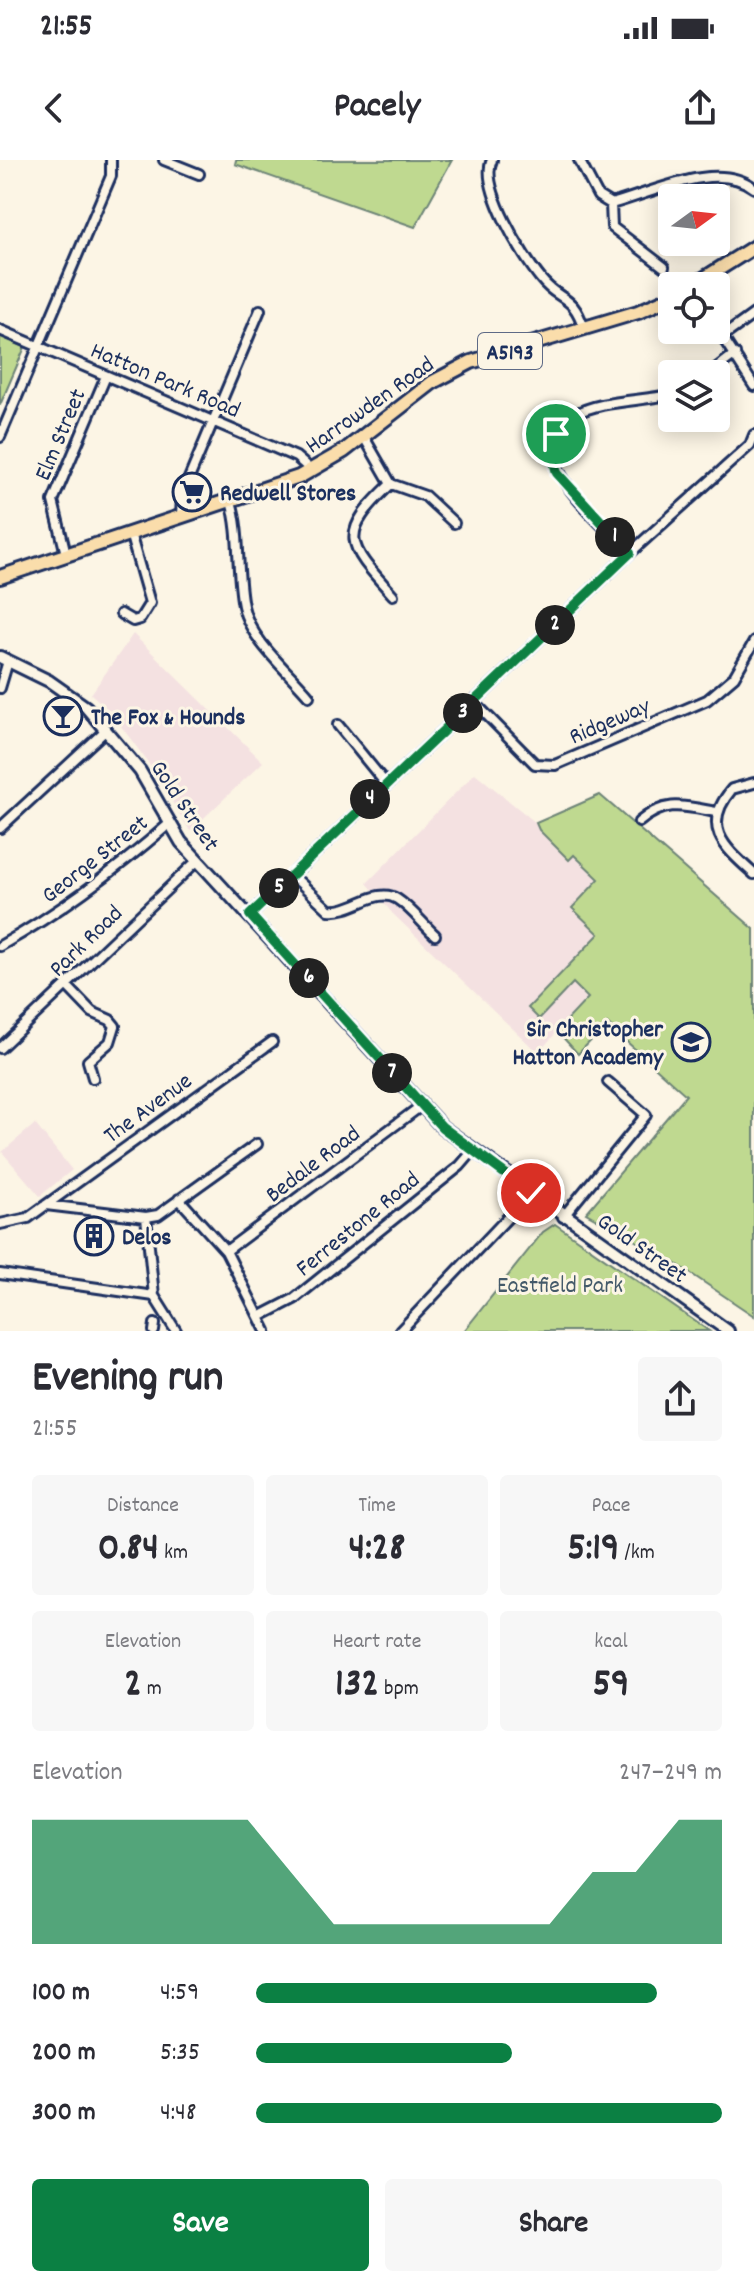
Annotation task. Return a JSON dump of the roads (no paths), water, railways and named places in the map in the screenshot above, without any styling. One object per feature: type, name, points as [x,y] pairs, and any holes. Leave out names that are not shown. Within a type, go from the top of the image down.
[{"type":"main road","points":[[714,272],[754,247]]},
{"type":"main road","name":"Harrowden Road","points":[[0,577],[312,471],[364,437],[433,382],[471,362],[584,329],[658,302]]},
{"type":"street","points":[[0,437],[111,176],[111,160]]},
{"type":"street","points":[[164,160],[199,174]]},
{"type":"street","points":[[492,160],[489,167],[491,185],[512,236],[542,282],[575,305],[584,329]]},
{"type":"street","points":[[579,160],[598,196],[611,204]]},
{"type":"street","points":[[611,204],[707,170],[725,168],[743,176],[754,188]]},
{"type":"street","points":[[611,204],[609,214],[612,227],[664,267]]},
{"type":"street","points":[[181,517],[182,495],[260,310]]},
{"type":"street","points":[[730,331],[754,314]]},
{"type":"street","name":"Hatton Park Road","points":[[0,330],[302,460],[312,471]]},
{"type":"street","points":[[727,344],[754,386]]},
{"type":"street","points":[[727,360],[735,354]]},
{"type":"street","name":"Elm Street","points":[[66,554],[53,501],[106,376]]},
{"type":"street","points":[[630,553],[557,473],[552,454],[556,434],[573,416],[588,410],[658,397]]},
{"type":"street","points":[[250,915],[630,553],[750,445],[754,435]]},
{"type":"street","points":[[364,437],[391,484],[425,496],[454,523]]},
{"type":"street","points":[[391,484],[360,513],[354,537],[359,557],[393,595]]},
{"type":"street","points":[[231,501],[236,517],[243,607],[251,628],[309,696]]},
{"type":"street","points":[[121,614],[133,621],[140,619],[150,603],[130,533]]},
{"type":"street","name":"Ridgeway","points":[[474,702],[535,764],[555,765],[707,700],[734,677],[754,642]]},
{"type":"street","points":[[0,688],[4,659]]},
{"type":"street","name":"Gold Street","points":[[4,659],[49,681],[86,707],[140,771],[169,824],[198,860],[421,1106],[473,1151],[563,1217],[728,1331]]},
{"type":"street","points":[[338,725],[386,784]]},
{"type":"street","points":[[0,828],[106,730]]},
{"type":"street","points":[[754,783],[732,789],[716,812],[717,831],[724,847],[754,874]]},
{"type":"street","points":[[639,822],[654,808],[679,804],[716,812]]},
{"type":"street","name":"George Street","points":[[0,946],[62,911],[107,878],[169,824]]},
{"type":"street","name":"Park Road","points":[[0,1048],[198,860]]},
{"type":"street","points":[[293,876],[329,910],[354,908],[378,895],[395,897],[435,935]]},
{"type":"street","points":[[66,985],[92,1012],[110,1020],[115,1026],[110,1042],[88,1061],[93,1078]]},
{"type":"street","points":[[0,1032],[8,1041]]},
{"type":"street","name":"The Avenue","points":[[0,1224],[28,1218],[272,1042]]},
{"type":"street","points":[[563,1217],[646,1115],[608,1082]]},
{"type":"street","name":"Bedale Road","points":[[226,1251],[421,1106]]},
{"type":"street","points":[[45,1205],[146,1217],[158,1215],[257,1144]]},
{"type":"street","name":"Ferrestone Road","points":[[259,1317],[294,1299],[460,1166],[473,1151]]},
{"type":"street","points":[[400,1331],[531,1193]]},
{"type":"street","points":[[179,1199],[226,1251],[266,1331]]},
{"type":"street","points":[[146,1217],[154,1296],[176,1331]]},
{"type":"street","points":[[0,1274],[154,1296]]},
{"type":"place","name":"Redwell Stores","points":[[192,492]]},
{"type":"place","name":"The Fox & Hounds","points":[[63,716]]},
{"type":"place","name":"Sir Christopher Hatton Academy","points":[[691,1042]]},
{"type":"place","name":"Delos","points":[[94,1236]]},
{"type":"park label","name":"Eastfield Park","points":[[560,1284]]}]
